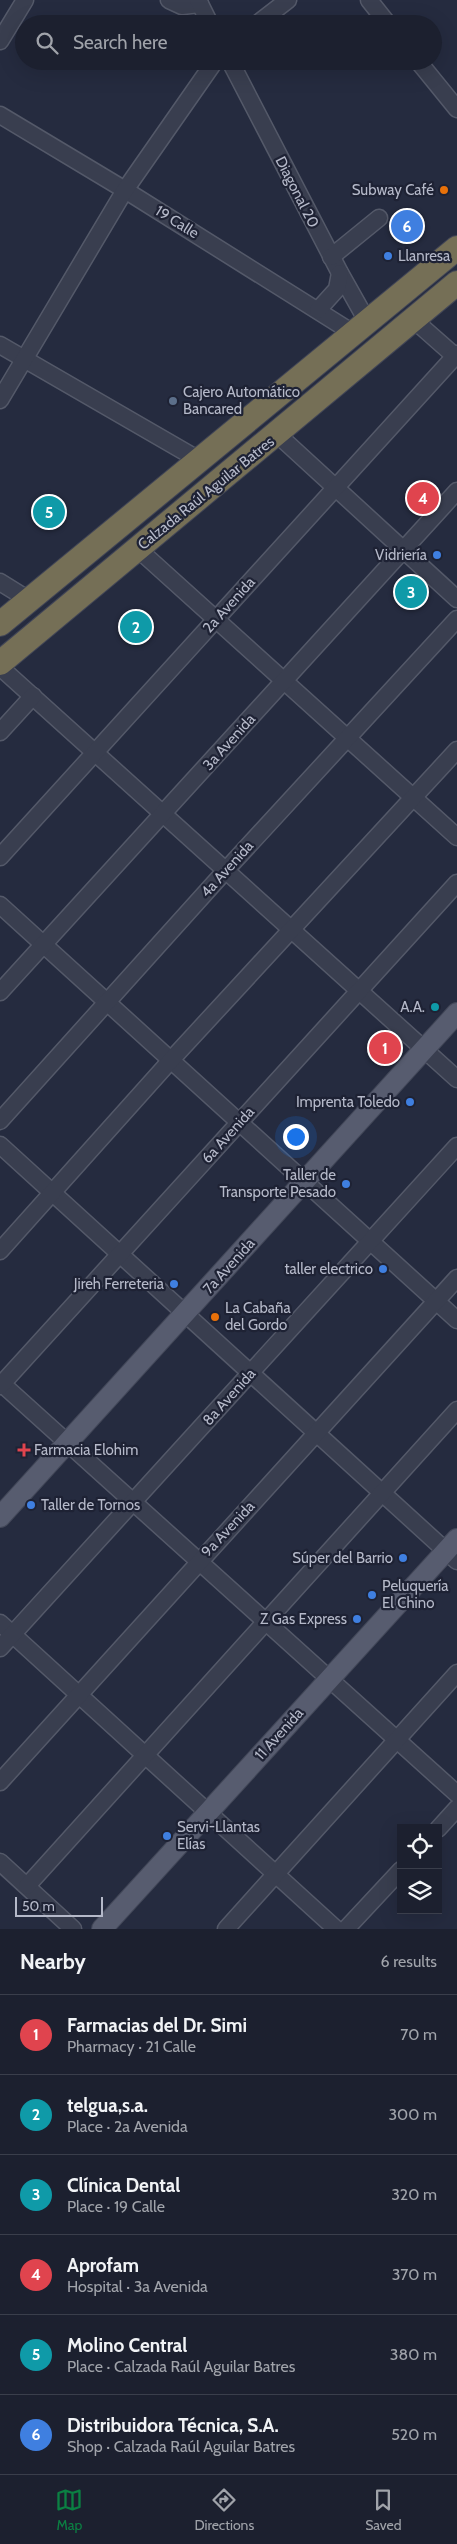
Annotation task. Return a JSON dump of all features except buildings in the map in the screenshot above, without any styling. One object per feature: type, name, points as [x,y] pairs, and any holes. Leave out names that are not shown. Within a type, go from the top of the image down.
[{"type":"highway","name":"Calzada Raúl Aguilar Batres","points":[[0,624],[457,248]]},
{"type":"highway","name":"Calzada Raúl Aguilar Batres","points":[[0,665],[457,284]]},
{"type":"main road","name":"7a Avenida","points":[[0,1517],[457,1013]]},
{"type":"main road","name":"11 Avenida","points":[[102,1929],[330,1679],[453,1550]]},
{"type":"street","points":[[16,15],[25,0]]},
{"type":"street","points":[[168,0],[182,6],[199,2],[206,15]]},
{"type":"street","points":[[269,15],[288,0]]},
{"type":"street","points":[[369,0],[381,15]]},
{"type":"street","points":[[0,41],[15,16]]},
{"type":"street","points":[[0,400],[126,190],[209,70]]},
{"type":"street","name":"Diagonal 20","points":[[235,70],[340,273],[360,327]]},
{"type":"street","points":[[425,70],[457,109]]},
{"type":"street","name":"19 Calle","points":[[0,115],[126,190],[318,310],[360,327]]},
{"type":"street","points":[[331,257],[380,218]]},
{"type":"street","points":[[318,310],[337,290],[340,273]]},
{"type":"street","points":[[414,320],[456,356]]},
{"type":"street","points":[[0,345],[199,460]]},
{"type":"street","name":"2a Avenida","points":[[0,857],[456,356]]},
{"type":"street","points":[[277,434],[457,599]]},
{"type":"street","name":"3a Avenida","points":[[0,992],[457,491]]},
{"type":"street","points":[[138,549],[457,837]]},
{"type":"street","points":[[0,582],[28,600]]},
{"type":"street","name":"4a Avenida","points":[[0,1121],[226,870],[457,619]]},
{"type":"street","points":[[0,665],[457,1080]]},
{"type":"street","points":[[0,732],[33,696]]},
{"type":"street","points":[[0,1251],[171,1060],[412,796],[457,750]]},
{"type":"street","name":"6a Avenida","points":[[1,1384],[457,884]]},
{"type":"street","points":[[0,905],[457,1320]]},
{"type":"street","points":[[0,1145],[382,1493],[453,1550]]},
{"type":"street","name":"8a Avenida","points":[[0,1648],[457,1146]]},
{"type":"street","name":"9a Avenida","points":[[0,1782],[457,1278]]},
{"type":"street","points":[[1,1384],[457,1794]]},
{"type":"street","points":[[27,1886],[457,1410]]},
{"type":"street","points":[[0,1623],[336,1929]]},
{"type":"street","points":[[226,1929],[457,1673]]},
{"type":"street","points":[[442,1825],[457,1808]]},
{"type":"street","points":[[0,1862],[73,1929]]},
{"type":"street","points":[[346,1929],[397,1874]]},
{"type":"place","name":"Subway Café","points":[[444,190]]},
{"type":"place","name":"Distribuidora Técnica, S.A.","points":[[407,226]]},
{"type":"place","name":"Llanresa","points":[[388,256]]},
{"type":"place","name":"Cajero Automático Bancared","points":[[173,401]]},
{"type":"place","name":"Aprofam","points":[[423,498]]},
{"type":"place","name":"Molino Central","points":[[49,512]]},
{"type":"place","name":"Vidriería","points":[[437,555]]},
{"type":"place","name":"Clínica Dental","points":[[411,592]]},
{"type":"place","name":"telgua,s.a.","points":[[136,627]]},
{"type":"place","name":"A.A.","points":[[435,1007]]},
{"type":"place","name":"Farmacias del Dr. Simi","points":[[385,1048]]},
{"type":"place","name":"Imprenta Toledo","points":[[410,1102]]},
{"type":"place","name":"Taller de Transporte Pesado","points":[[346,1184]]},
{"type":"place","name":"taller electrico","points":[[383,1269]]},
{"type":"place","name":"Jireh Ferreteria","points":[[174,1284]]},
{"type":"place","name":"La Cabaña del Gordo","points":[[215,1317]]},
{"type":"place","name":"Farmacia Elohim","points":[[24,1450]]},
{"type":"place","name":"Taller de Tornos","points":[[31,1505]]},
{"type":"place","name":"Súper del Barrio","points":[[403,1558]]},
{"type":"place","name":"Peluquería El Chino","points":[[372,1595]]},
{"type":"place","name":"Z Gas Express","points":[[357,1619]]},
{"type":"place","name":"Servi-Llantas Elías","points":[[167,1836]]}]
